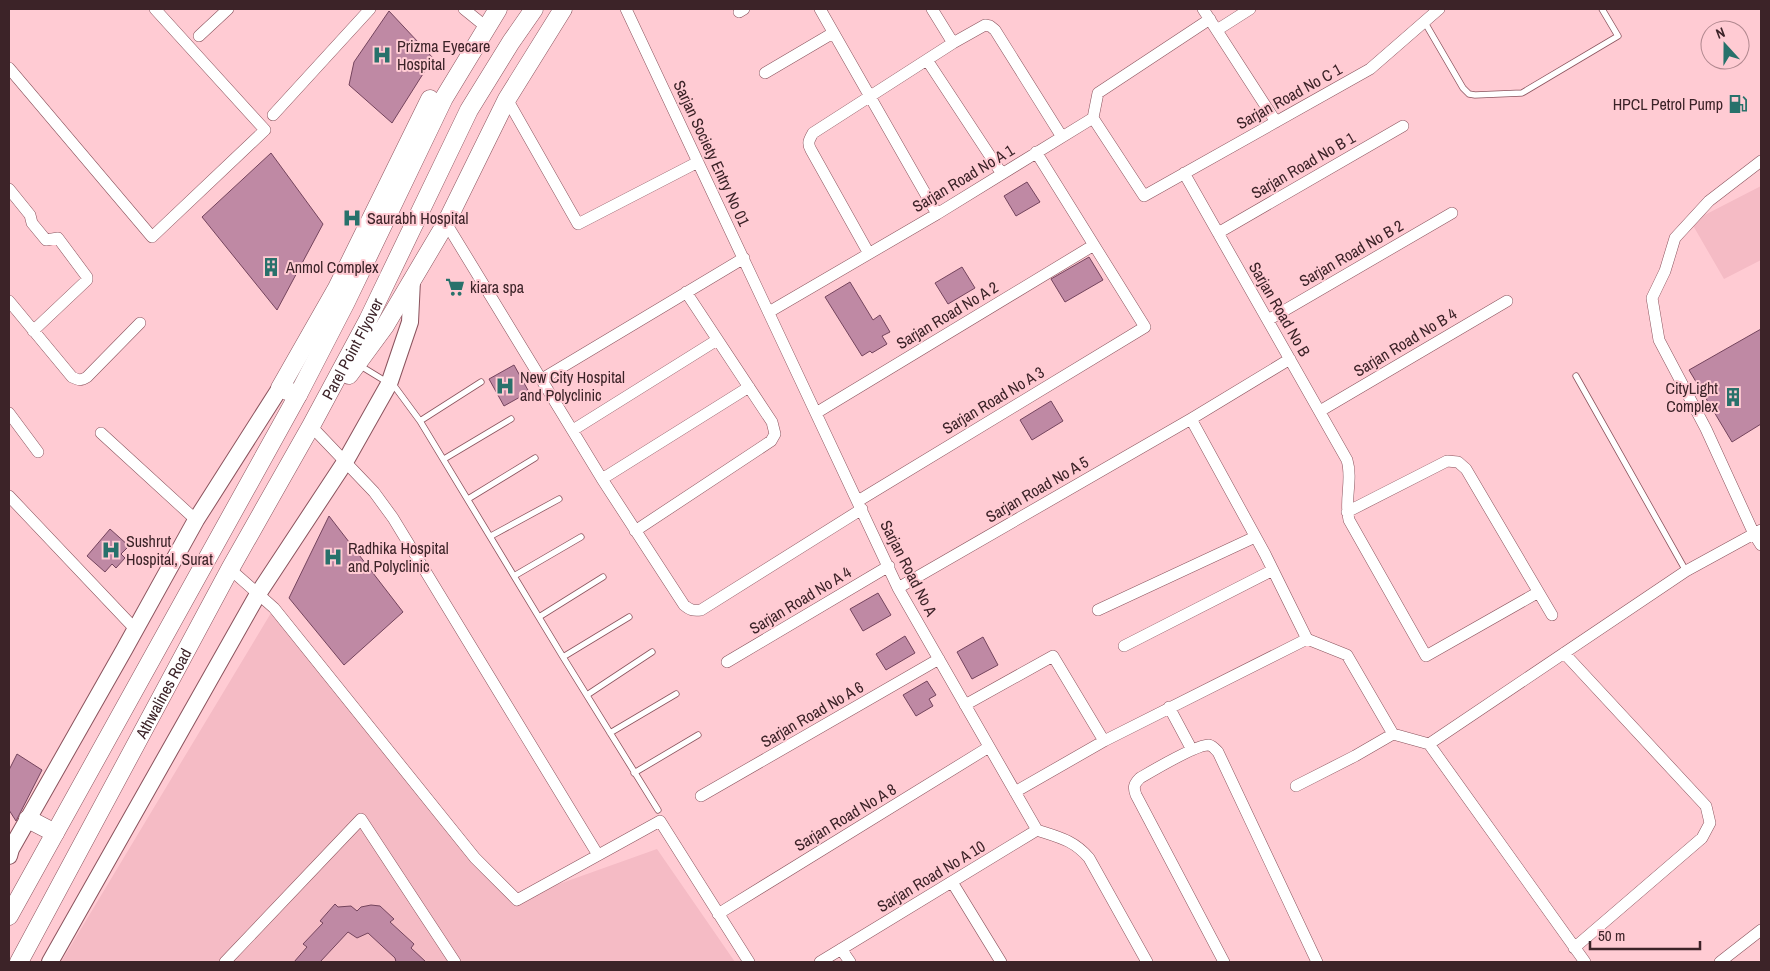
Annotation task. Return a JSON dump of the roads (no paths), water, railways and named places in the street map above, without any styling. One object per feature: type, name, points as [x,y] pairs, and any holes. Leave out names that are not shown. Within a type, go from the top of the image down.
[{"type":"main road","name":"Parel Point Flyover","points":[[298,395],[346,302],[444,98],[498,9]]},
{"type":"main road","name":"Parel Point Flyover","points":[[312,426],[368,320],[470,110],[511,42],[534,9]]},
{"type":"main road","points":[[312,426],[385,326],[446,223],[508,99],[563,9]]},
{"type":"main road","points":[[298,395],[280,388],[337,288],[431,96],[483,15]]},
{"type":"main road","name":"Athwalines Road","points":[[9,916],[298,395]]},
{"type":"main road","name":"Athwalines Road","points":[[19,962],[230,569],[312,426]]},
{"type":"main road","points":[[28,818],[55,833]]},
{"type":"street","points":[[9,68],[152,237],[265,130],[155,9]]},
{"type":"street","points":[[199,36],[228,9]]},
{"type":"street","points":[[273,115],[370,9]]},
{"type":"street","points":[[464,9],[483,15]]},
{"type":"street","name":"Sarjan Society Entry No 01","points":[[626,9],[769,312]]},
{"type":"street","points":[[820,9],[937,214]]},
{"type":"street","points":[[932,9],[953,43]]},
{"type":"street","points":[[1203,9],[1276,122]]},
{"type":"street","points":[[1217,30],[1250,9]]},
{"type":"street","name":"Sarjan Road No C 1","points":[[1093,118],[1144,196],[1370,69],[1439,9]]},
{"type":"street","points":[[1093,118],[1098,93],[1210,19]]},
{"type":"street","points":[[868,252],[808,145],[809,139],[813,133],[953,43],[985,26],[990,26],[995,30],[1062,137]]},
{"type":"street","points":[[765,73],[833,33]]},
{"type":"street","points":[[927,60],[1002,174]]},
{"type":"street","points":[[508,99],[578,224],[698,162]]},
{"type":"street","name":"Sarjan Road No A 1","points":[[769,312],[868,252],[937,214],[1093,118]]},
{"type":"street","name":"Sarjan Road No B 1","points":[[1218,233],[1404,126]]},
{"type":"street","points":[[1036,152],[1094,245]]},
{"type":"street","points":[[1761,161],[1709,201],[1675,238],[1665,270],[1652,298],[1659,340],[1758,532],[1761,545]]},
{"type":"street","name":"Sarjan Road No B","points":[[1184,173],[1347,460],[1350,475],[1347,512]]},
{"type":"street","points":[[9,189],[30,214],[32,223],[46,240],[58,238],[87,277],[87,280],[33,332]]},
{"type":"street","name":"Sarjan Road No B 2","points":[[1268,320],[1452,213]]},
{"type":"street","points":[[446,223],[635,531],[776,434],[774,426],[686,292]]},
{"type":"street","name":"Sarjan Road No A 3","points":[[635,531],[684,605],[690,610],[701,610],[860,505],[1145,327],[1094,245]]},
{"type":"street","name":"Sarjan Road No A 2","points":[[816,413],[1094,245]]},
{"type":"street","points":[[542,379],[744,258]]},
{"type":"street","points":[[50,962],[258,594],[345,462],[389,384],[410,322],[412,280]]},
{"type":"street","points":[[9,301],[72,377],[78,380],[83,380],[140,323]]},
{"type":"street","name":"Sarjan Road No B 4","points":[[1320,411],[1507,301]]},
{"type":"street","name":"Sarjan Road No A","points":[[769,312],[898,588],[1036,830]]},
{"type":"street","points":[[573,430],[717,340]]},
{"type":"street","name":"Sarjan Road No A 5","points":[[898,588],[1191,419],[1290,358]]},
{"type":"street","points":[[602,479],[749,387]]},
{"type":"street","points":[[10,850],[136,630],[196,520],[280,388]]},
{"type":"street","points":[[9,413],[38,452]]},
{"type":"street","points":[[1191,419],[1256,537],[1308,640],[1347,655],[1393,734],[1430,744],[1585,962]]},
{"type":"street","points":[[312,426],[374,492],[394,518],[598,855]]},
{"type":"street","points":[[101,433],[196,520]]},
{"type":"street","points":[[1537,593],[1426,656],[1352,528],[1347,512],[1447,461],[1458,462],[1466,469],[1537,593],[1552,615]]},
{"type":"street","points":[[9,496],[136,630]]},
{"type":"street","points":[[1430,744],[1686,571],[1758,532]]},
{"type":"street","points":[[1098,610],[1256,537]]},
{"type":"street","name":"Sarjan Road No A 4","points":[[727,662],[888,566]]},
{"type":"street","points":[[230,569],[274,608],[475,858],[518,900],[660,821],[749,962]]},
{"type":"street","points":[[1124,646],[1273,570]]},
{"type":"street","points":[[1015,792],[1104,741],[1169,707],[1308,640]]},
{"type":"street","points":[[1564,653],[1706,806],[1710,823],[1702,838],[1574,948]]},
{"type":"street","points":[[965,705],[1053,656],[1104,741]]},
{"type":"street","name":"Sarjan Road No A 6","points":[[701,796],[939,659]]},
{"type":"street","points":[[1169,707],[1192,750]]},
{"type":"street","points":[[1296,786],[1393,734]]},
{"type":"street","points":[[1224,962],[1134,788],[1135,782],[1140,778],[1192,750],[1208,745],[1214,747],[1218,752],[1317,962]]},
{"type":"street","name":"Sarjan Road No A 8","points":[[718,914],[989,747]]},
{"type":"street","points":[[225,962],[361,819],[455,962]]},
{"type":"street","points":[[1036,830],[1074,842],[1082,849],[1089,858],[1147,962]]},
{"type":"street","name":"Sarjan Road No A 10","points":[[820,962],[1036,830]]},
{"type":"street","points":[[952,882],[1001,962]]},
{"type":"street","points":[[1720,962],[1761,930]]},
{"type":"street","points":[[842,949],[850,962]]},
{"type":"lane","points":[[1424,21],[1463,88],[1469,94],[1522,93],[1618,36],[1602,9]]},
{"type":"lane","points":[[357,364],[395,387],[420,421],[538,617],[658,810]]},
{"type":"lane","points":[[1576,376],[1686,571]]},
{"type":"lane","points":[[420,421],[481,382]]},
{"type":"lane","points":[[444,459],[511,420]]},
{"type":"lane","points":[[468,499],[535,458]]},
{"type":"lane","points":[[490,536],[558,499]]},
{"type":"lane","points":[[514,576],[581,537]]},
{"type":"lane","points":[[538,617],[603,577]]},
{"type":"lane","points":[[563,657],[629,617]]},
{"type":"lane","points":[[587,695],[652,652]]},
{"type":"lane","points":[[610,733],[676,694]]},
{"type":"lane","points":[[634,773],[698,734]]},
{"type":"place","name":"Prizma Eyecare Hospital","points":[[382,55]]},
{"type":"place","name":"HPCL Petrol Pump","points":[[1738,104]]},
{"type":"place","name":"Saurabh Hospital","points":[[352,218]]},
{"type":"place","name":"Anmol Complex","points":[[271,267]]},
{"type":"place","name":"kiara spa","points":[[455,287]]},
{"type":"place","name":"New City Hospital and Polyclinic","points":[[505,386]]},
{"type":"place","name":"CityLight Complex","points":[[1733,397]]},
{"type":"place","name":"Sushrut Hospital, Surat","points":[[111,550]]},
{"type":"place","name":"Radhika Hospital and Polyclinic","points":[[333,557]]}]
